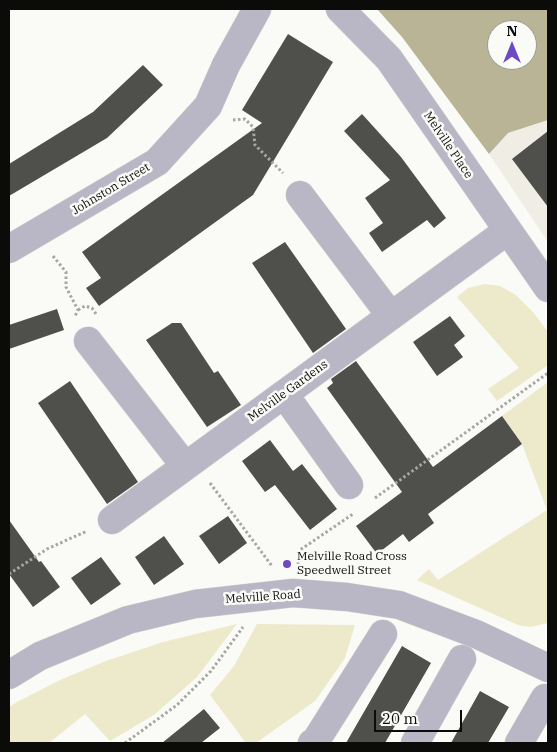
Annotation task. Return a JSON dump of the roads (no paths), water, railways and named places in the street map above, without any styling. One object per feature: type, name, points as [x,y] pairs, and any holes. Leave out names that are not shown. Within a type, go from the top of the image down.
[{"type":"street","name":"Johnston Street","points":[[9,250],[156,162],[208,106],[226,65],[256,9]]},
{"type":"street","name":"Melville Place","points":[[340,9],[389,59],[548,288]]},
{"type":"street","points":[[300,195],[391,316]]},
{"type":"street","name":"Melville Gardens","points":[[112,520],[507,231]]},
{"type":"street","points":[[88,341],[185,466]]},
{"type":"street","points":[[284,394],[349,485]]},
{"type":"street","name":"Melville Road","points":[[10,672],[40,656],[128,620],[195,604],[293,593],[338,596],[399,605],[476,634],[548,668]]},
{"type":"street","points":[[315,743],[383,634]]},
{"type":"street","points":[[415,743],[462,659]]},
{"type":"street","points":[[519,743],[545,698]]},
{"type":"place","name":"Melville Road Cross Speedwell Street","points":[[287,564]]}]
